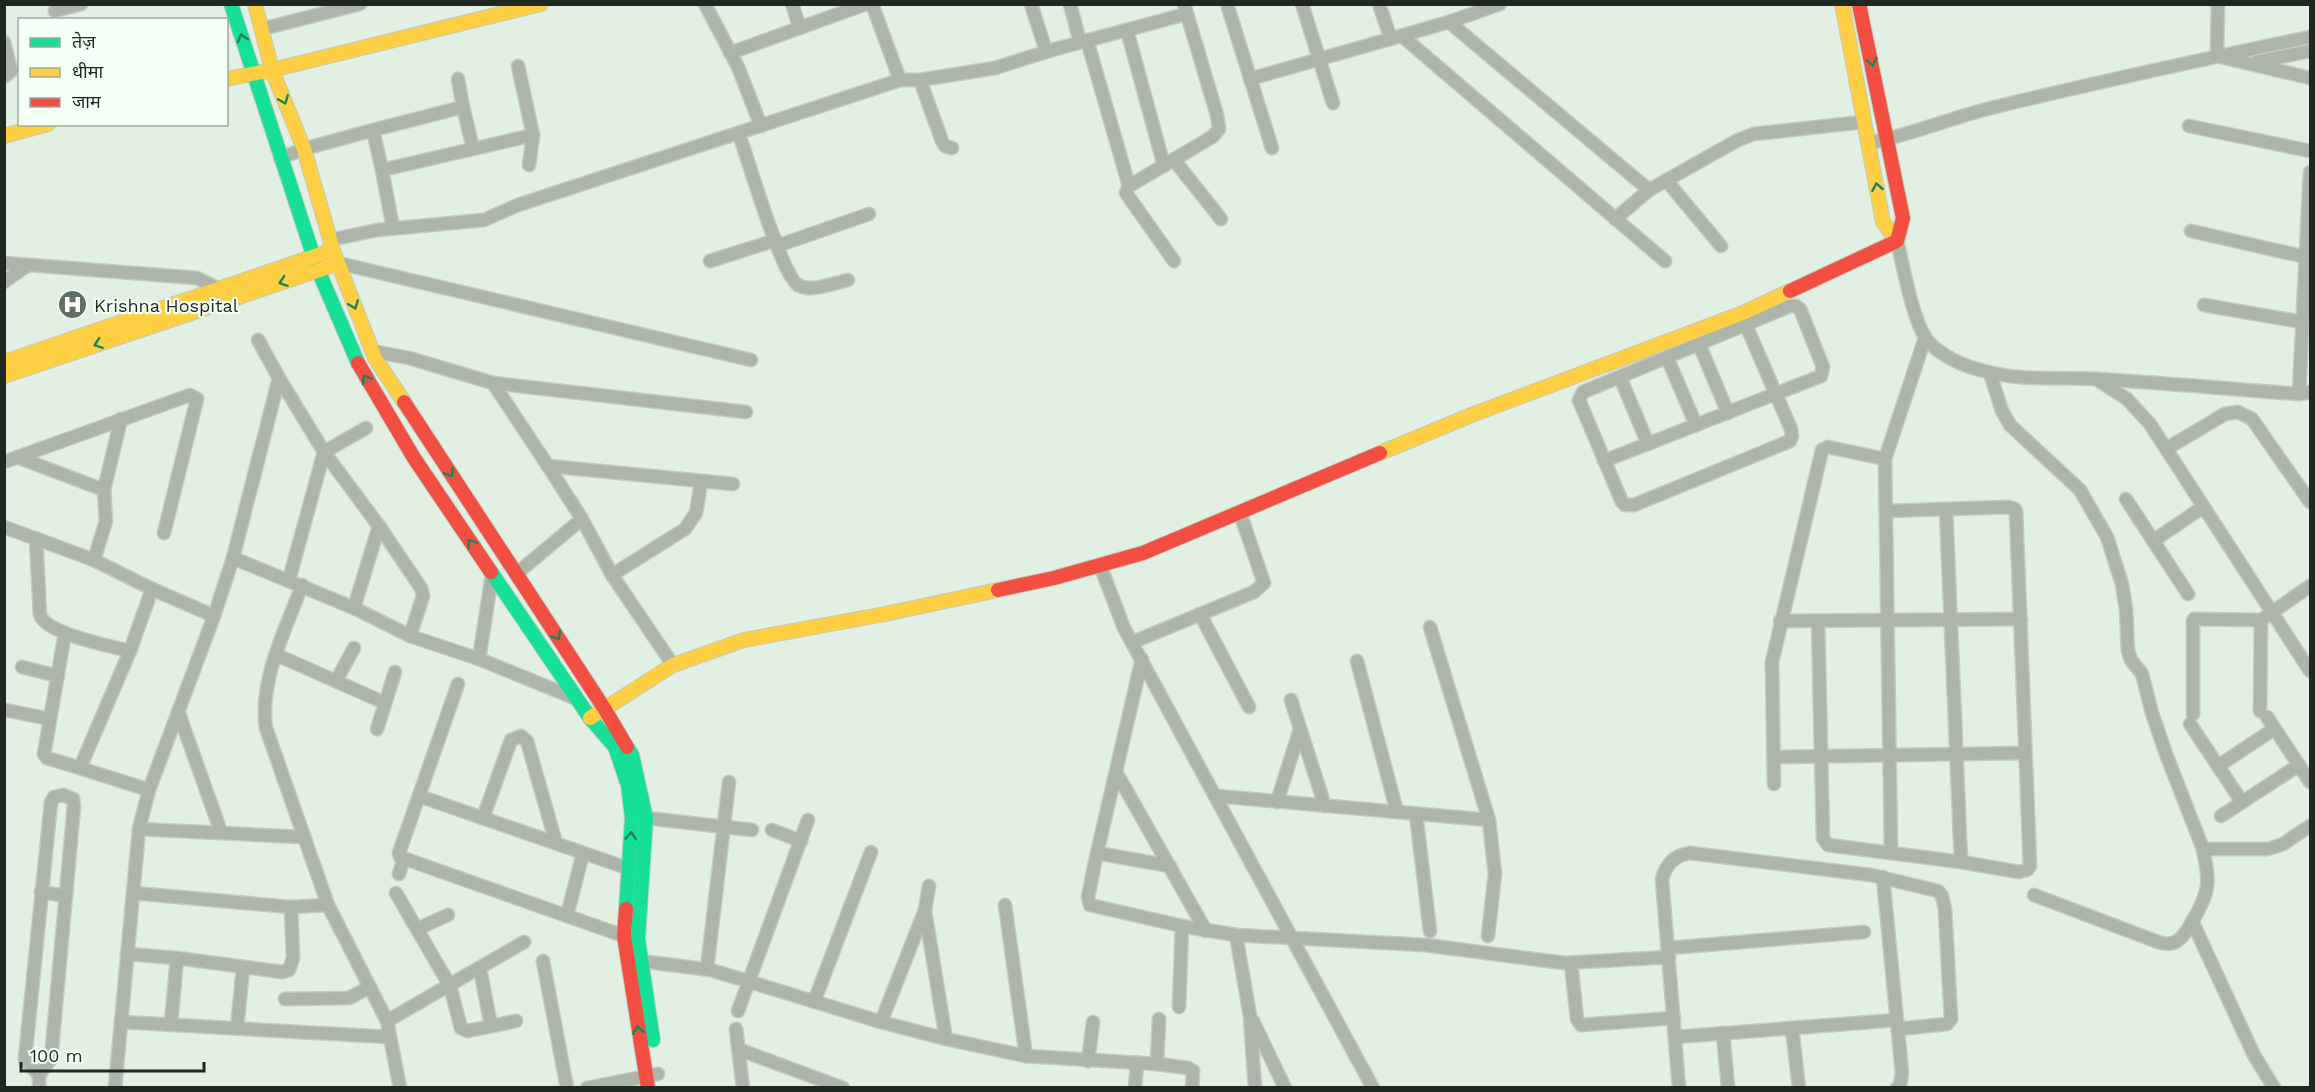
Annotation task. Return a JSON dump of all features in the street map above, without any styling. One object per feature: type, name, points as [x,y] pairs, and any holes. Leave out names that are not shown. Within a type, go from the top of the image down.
[{"type":"street","points":[[55,12],[81,4]]},
{"type":"street","points":[[231,4],[318,270],[362,372],[414,458],[492,575],[590,718],[615,747],[620,758],[628,785],[632,818],[624,936],[653,1081]]},
{"type":"street","points":[[255,4],[272,70],[304,149],[331,245],[372,351],[631,752],[646,818],[638,939],[653,1081]]},
{"type":"street","points":[[262,29],[360,4]]},
{"type":"street","points":[[228,78],[252,72],[272,70],[541,4]]},
{"type":"street","points":[[705,4],[738,68],[761,126]]},
{"type":"street","points":[[792,4],[800,28]]},
{"type":"street","points":[[730,53],[866,4]]},
{"type":"street","points":[[872,4],[900,80]]},
{"type":"street","points":[[1031,4],[1046,51]]},
{"type":"street","points":[[1070,4],[1084,41],[1129,186]]},
{"type":"street","points":[[1227,4],[1272,148]]},
{"type":"street","points":[[1302,4],[1333,103]]},
{"type":"street","points":[[1379,4],[1396,37],[1665,261]]},
{"type":"street","points":[[1250,79],[1449,22],[1500,4]]},
{"type":"street","points":[[1842,4],[1883,222],[1897,241],[1915,312],[1925,338],[1949,358],[1990,373],[2052,379],[2095,379],[2305,393],[2302,322],[2308,257],[2310,172]]},
{"type":"street","points":[[1859,4],[1903,218],[1897,241]]},
{"type":"street","points":[[2217,4],[2217,56]]},
{"type":"street","points":[[4,362],[219,289],[314,255],[331,245],[393,228],[484,220],[518,205],[900,80],[920,80],[995,68],[1046,51],[1127,30],[1185,9],[1217,115],[1219,129],[1212,137],[1129,186],[1126,193],[1174,261]]},
{"type":"street","points":[[1449,22],[1649,190]]},
{"type":"street","points":[[1127,30],[1169,163],[1221,219]]},
{"type":"street","points":[[1869,143],[1988,108],[2310,37]]},
{"type":"street","points":[[4,42],[11,71],[4,77]]},
{"type":"street","points":[[2252,63],[2310,51]]},
{"type":"street","points":[[2217,56],[2310,78]]},
{"type":"street","points":[[518,66],[533,135],[529,165]]},
{"type":"street","points":[[458,79],[473,148]]},
{"type":"street","points":[[920,80],[942,141],[945,146],[951,148]]},
{"type":"street","points":[[280,158],[304,149],[463,107]]},
{"type":"street","points":[[1616,219],[1649,190],[1738,140],[1754,134],[1863,122]]},
{"type":"street","points":[[4,136],[41,126]]},
{"type":"street","points":[[2189,126],[2310,151]]},
{"type":"street","points":[[373,130],[393,228]]},
{"type":"street","points":[[739,134],[776,243],[791,277],[800,286],[815,288],[848,280]]},
{"type":"street","points":[[382,170],[533,135]]},
{"type":"street","points":[[1666,180],[1721,246]]},
{"type":"street","points":[[710,261],[869,214]]},
{"type":"street","points":[[2191,231],[2308,257]]},
{"type":"street","points":[[590,718],[673,665],[744,640],[885,614],[1053,578],[1143,553],[1474,414],[1682,343],[1743,312],[1897,241]]},
{"type":"street","points":[[4,263],[197,278],[219,289]]},
{"type":"street","points":[[4,376],[338,263],[751,360]]},
{"type":"street","points":[[4,282],[28,265]]},
{"type":"street","points":[[2204,305],[2302,322]]},
{"type":"street","points":[[1604,461],[1728,413],[1776,394],[1821,376],[1823,367],[1800,309],[1796,306],[1790,306],[1699,344],[1682,343],[1667,357],[1583,392],[1579,397],[1604,461],[1625,505],[1634,505],[1786,444],[1792,433],[1776,394],[1746,325]]},
{"type":"street","points":[[1891,852],[1885,459],[1925,338]]},
{"type":"street","points":[[258,340],[324,452],[379,526],[421,588],[423,596],[410,636]]},
{"type":"street","points":[[1699,344],[1728,413]]},
{"type":"street","points":[[372,351],[409,358],[493,383],[746,412]]},
{"type":"street","points":[[1667,357],[1696,425]]},
{"type":"street","points":[[1990,373],[2002,411],[2010,425],[2080,490],[2106,537],[2122,584],[2128,651],[2131,660],[2142,674],[2166,754],[2203,849],[2208,879],[2204,897],[2194,917],[2178,940],[2163,944],[2034,895]]},
{"type":"street","points":[[1620,377],[1648,444]]},
{"type":"street","points":[[116,1088],[139,829],[149,790],[214,616],[233,558],[279,378]]},
{"type":"street","points":[[2095,379],[2127,399],[2139,410],[2310,671]]},
{"type":"street","points":[[493,383],[582,519],[612,574],[673,665]]},
{"type":"street","points":[[4,462],[190,395],[197,399],[164,532]]},
{"type":"street","points":[[2166,449],[2225,414],[2238,412],[2252,419],[2310,502]]},
{"type":"street","points":[[94,560],[106,520],[104,490],[122,419]]},
{"type":"street","points":[[289,580],[324,452],[366,428]]},
{"type":"street","points":[[1774,784],[1772,662],[1822,450],[1828,447],[1885,459]]},
{"type":"street","points":[[17,457],[104,490]]},
{"type":"street","points":[[548,466],[701,482],[733,483]]},
{"type":"street","points":[[612,574],[685,529],[696,513],[701,482]]},
{"type":"street","points":[[2126,499],[2188,594]]},
{"type":"street","points":[[1818,621],[1823,838],[1825,843],[2019,872],[2027,870],[2030,866],[2015,509],[2008,507],[1886,512]]},
{"type":"street","points":[[2153,541],[2203,507]]},
{"type":"street","points":[[1946,509],[1961,862]]},
{"type":"street","points":[[1133,642],[1254,592],[1264,583],[1240,513]]},
{"type":"street","points":[[516,574],[582,519]]},
{"type":"street","points":[[354,608],[379,526]]},
{"type":"street","points":[[4,527],[94,560],[214,616]]},
{"type":"street","points":[[36,538],[40,615],[45,623],[65,633],[130,651]]},
{"type":"street","points":[[233,558],[302,585],[410,636],[479,659],[579,700]]},
{"type":"street","points":[[1100,565],[1124,628],[1217,796],[1373,1088]]},
{"type":"street","points":[[479,659],[492,575]]},
{"type":"street","points":[[302,585],[265,697],[264,719],[273,754],[328,905],[387,1021],[400,1088]]},
{"type":"street","points":[[2242,802],[2191,719],[2193,621],[2194,619],[2261,620],[2272,610],[2310,586]]},
{"type":"street","points":[[80,768],[130,651],[152,589]]},
{"type":"street","points":[[1200,614],[1250,707]]},
{"type":"street","points":[[1780,621],[2020,619]]},
{"type":"street","points":[[2261,620],[2263,714],[2310,782]]},
{"type":"street","points":[[1430,627],[1489,820],[1495,874],[1488,936]]},
{"type":"street","points":[[65,633],[45,756],[149,790]]},
{"type":"street","points":[[336,681],[354,648]]},
{"type":"street","points":[[277,655],[385,703]]},
{"type":"street","points":[[1142,659],[1097,853],[1088,897],[1090,905],[1206,931],[1425,945],[1571,963],[1864,932]]},
{"type":"street","points":[[1357,661],[1397,812]]},
{"type":"street","points":[[22,667],[58,676]]},
{"type":"street","points":[[377,729],[395,672]]},
{"type":"street","points":[[458,684],[399,853],[400,857],[624,936]]},
{"type":"street","points":[[1291,700],[1325,806]]},
{"type":"street","points":[[4,710],[50,719]]},
{"type":"street","points":[[178,711],[221,832]]},
{"type":"street","points":[[1277,802],[1300,729]]},
{"type":"street","points":[[2218,766],[2274,729]]},
{"type":"street","points":[[483,818],[511,740],[521,736],[527,741],[556,843]]},
{"type":"street","points":[[1774,757],[2025,753]]},
{"type":"street","points":[[2221,816],[2299,765]]},
{"type":"street","points":[[1116,772],[1206,931]]},
{"type":"street","points":[[707,969],[729,782]]},
{"type":"street","points":[[63,795],[73,799],[74,806],[66,896],[51,1059],[39,1081],[25,1059],[51,802],[54,796],[63,795]]},
{"type":"street","points":[[419,796],[630,869]]},
{"type":"street","points":[[1217,796],[1489,820]]},
{"type":"street","points":[[1416,814],[1430,931]]},
{"type":"street","points":[[646,818],[752,830]]},
{"type":"street","points":[[738,1011],[808,820]]},
{"type":"street","points":[[2203,849],[2268,849],[2283,844],[2310,826]]},
{"type":"street","points":[[139,829],[302,837]]},
{"type":"street","points":[[772,830],[801,841]]},
{"type":"street","points":[[814,1002],[870,852]]},
{"type":"street","points":[[567,916],[583,853]]},
{"type":"street","points":[[1097,853],[1170,866]]},
{"type":"street","points":[[1675,1037],[1792,1028],[1947,1024],[1951,1019],[1945,909],[1942,896],[1938,891],[1883,878],[1690,853],[1681,855],[1669,863],[1662,879],[1679,1088]]},
{"type":"street","points":[[399,874],[404,858]]},
{"type":"street","points":[[1883,878],[1902,1073],[1900,1086],[1897,1088]]},
{"type":"street","points":[[881,1022],[925,910],[929,886]]},
{"type":"street","points":[[41,892],[66,896]]},
{"type":"street","points":[[133,893],[291,906],[328,905]]},
{"type":"street","points":[[396,893],[450,986],[461,1028],[468,1031],[516,1021]]},
{"type":"street","points":[[1005,904],[1026,1056]]},
{"type":"street","points":[[127,954],[282,972],[289,970],[294,958],[291,906]]},
{"type":"street","points":[[925,910],[946,1040]]},
{"type":"street","points":[[417,929],[448,915]]},
{"type":"street","points":[[2194,917],[2254,1055],[2274,1088]]},
{"type":"street","points":[[1179,1007],[1182,926]]},
{"type":"street","points":[[1236,934],[1250,1016],[1255,1088]]},
{"type":"street","points":[[387,1021],[524,942]]},
{"type":"street","points":[[171,1024],[177,958]]},
{"type":"street","points":[[543,961],[567,1088]]},
{"type":"street","points":[[640,961],[707,969],[946,1040],[1026,1056],[1157,1064],[1190,1069],[1193,1074],[1191,1088]]},
{"type":"street","points":[[1571,963],[1576,1019],[1581,1024],[1674,1018]]},
{"type":"street","points":[[237,1028],[243,968]]},
{"type":"street","points":[[480,969],[491,1026]]},
{"type":"street","points":[[285,999],[349,998],[370,987]]},
{"type":"street","points":[[1250,1016],[1285,1088]]},
{"type":"street","points":[[1157,1064],[1158,1019]]},
{"type":"street","points":[[121,1022],[390,1037]]},
{"type":"street","points":[[1088,1061],[1093,1022]]},
{"type":"street","points":[[1792,1028],[1799,1088]]},
{"type":"street","points":[[736,1029],[743,1088]]},
{"type":"street","points":[[1723,1033],[1728,1088]]},
{"type":"street","points":[[738,1049],[823,1085],[843,1088]]},
{"type":"street","points":[[1135,1088],[1137,1063]]},
{"type":"street","points":[[587,1088],[653,1081]]},
{"type":"traffic: fast","points":[[231,4],[318,270],[358,363]]},
{"type":"traffic: fast","points":[[491,572],[590,718],[615,747],[628,785],[632,818],[626,909]]},
{"type":"traffic: fast","points":[[627,747],[632,755],[646,818],[638,939],[653,1040]]},
{"type":"traffic: slow","points":[[255,4],[272,70],[304,149],[333,250],[375,358],[404,402]]},
{"type":"traffic: slow","points":[[228,79],[272,70],[541,4]]},
{"type":"traffic: slow","points":[[1842,4],[1883,222],[1897,241]]},
{"type":"traffic: slow","points":[[4,136],[41,126]]},
{"type":"traffic: slow","points":[[4,362],[324,253]]},
{"type":"traffic: slow","points":[[4,376],[328,267]]},
{"type":"traffic: slow","points":[[1380,453],[1474,414],[1743,313],[1790,291]]},
{"type":"traffic: slow","points":[[590,718],[673,665],[744,640],[998,590]]},
{"type":"traffic: jam","points":[[1790,291],[1897,241],[1903,218],[1859,4]]},
{"type":"traffic: jam","points":[[358,363],[414,458],[491,572]]},
{"type":"traffic: jam","points":[[404,402],[604,708],[627,747]]},
{"type":"traffic: jam","points":[[998,590],[1054,578],[1143,553],[1380,453]]},
{"type":"traffic: jam","points":[[626,909],[624,936],[648,1088]]},
{"type":"place","name":"Krishna Hospital","points":[[73,305]]}]
